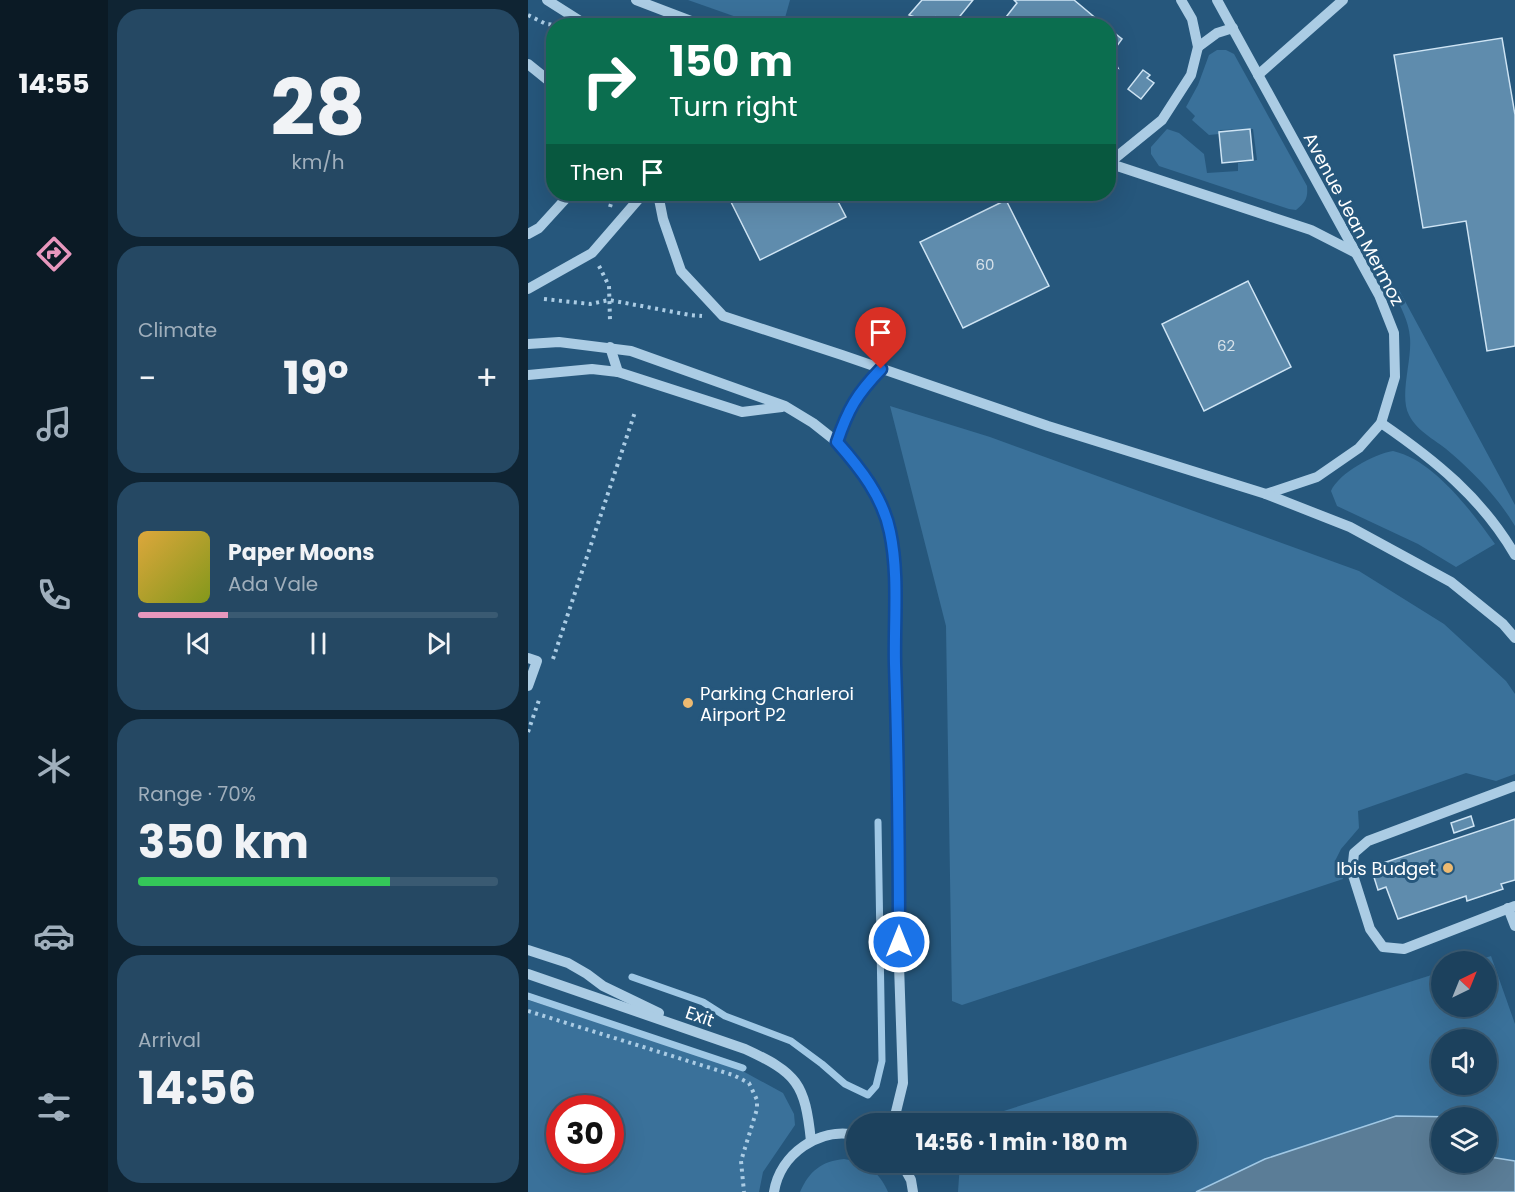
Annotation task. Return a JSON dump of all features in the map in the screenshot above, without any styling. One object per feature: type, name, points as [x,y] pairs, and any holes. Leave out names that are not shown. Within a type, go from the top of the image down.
[{"type":"street","points":[[547,0],[575,18]]},
{"type":"street","points":[[636,0],[683,18]]},
{"type":"street","points":[[1116,157],[1162,120],[1191,75],[1198,47],[1192,19],[1181,0]]},
{"type":"street","name":"Avenue Jean Mermoz","points":[[1217,0],[1379,295],[1395,333],[1395,377],[1381,423]]},
{"type":"street","points":[[1258,75],[1343,0]]},
{"type":"street","points":[[1198,47],[1217,33],[1233,28]]},
{"type":"street","points":[[528,64],[546,79]]},
{"type":"street","points":[[1116,165],[1311,230],[1357,254]]},
{"type":"street","points":[[528,234],[539,228],[564,201]]},
{"type":"street","points":[[528,290],[592,253],[638,201]]},
{"type":"street","points":[[659,201],[681,272],[723,316],[1048,426],[1266,494],[1350,527],[1451,582],[1503,624],[1515,638]]},
{"type":"street","points":[[528,344],[559,342],[610,347],[642,355],[785,406],[813,423],[837,442],[862,470],[881,507],[890,531],[894,580],[903,1083],[896,1113]]},
{"type":"street","points":[[610,347],[618,372]]},
{"type":"street","points":[[528,375],[540,372],[592,369],[618,372],[742,412],[785,406]]},
{"type":"street","points":[[837,442],[846,415],[861,390],[881,369]]},
{"type":"street","points":[[1266,494],[1317,477],[1359,448],[1381,423],[1419,449],[1454,478],[1486,515],[1515,555]]},
{"type":"street","points":[[528,686],[532,660]]},
{"type":"street","points":[[1515,786],[1368,841],[1354,853],[1352,872],[1370,929],[1383,947],[1404,949],[1512,907],[1515,926]]},
{"type":"street","points":[[528,950],[568,963],[603,986],[705,1035]]},
{"type":"street","name":"Exit","points":[[528,974],[745,1049],[774,1062],[790,1074],[805,1097],[811,1141]]},
{"type":"street","points":[[774,1192],[783,1166],[795,1152],[811,1141],[832,1134],[846,1135]]},
{"type":"street","points":[[906,1173],[914,1192]]},
{"type":"path","points":[[528,15],[546,24]]},
{"type":"path","points":[[592,253],[609,285],[610,320]]},
{"type":"path","points":[[538,298],[590,304],[609,300],[690,315],[723,316]]},
{"type":"path","points":[[550,666],[636,412]]},
{"type":"path","points":[[528,732],[543,686]]},
{"type":"path","points":[[528,1011],[733,1075],[749,1083],[757,1100],[757,1110],[741,1161],[744,1192]]},
{"type":"shaded area","points":[[688,0],[790,0],[785,18],[739,18]]},
{"type":"shaded area","points":[[1217,50],[1226,50],[1234,54],[1307,186],[1306,200],[1296,210],[1159,166],[1151,154],[1151,147],[1167,129],[1179,133],[1204,154],[1207,173],[1238,171],[1238,163],[1257,160],[1253,129],[1220,130],[1219,134],[1209,135],[1192,120],[1195,116],[1186,107],[1198,85],[1209,55]]},
{"type":"shaded area","points":[[1399,290],[1515,505],[1515,526],[1502,506],[1478,479],[1446,449],[1423,432],[1409,415],[1405,388],[1410,338],[1406,320],[1393,291]]},
{"type":"shaded area","points":[[890,406],[990,437],[1359,571],[1444,624],[1506,681],[1515,694],[1515,774],[1496,781],[1466,773],[1358,811],[1359,828],[1341,849],[1336,859],[1343,879],[962,1005],[952,1001],[946,626]]},
{"type":"shaded area","points":[[1393,451],[1408,456],[1437,476],[1475,517],[1495,544],[1456,567],[1418,544],[1337,506],[1331,491],[1341,478],[1367,460]]},
{"type":"shaded area","points":[[1497,973],[1515,1024],[1515,1192],[958,1192],[959,1173],[1197,1173],[1197,1113],[997,1113],[1431,975],[1431,1017],[1497,1017]]},
{"type":"shaded area","points":[[528,1000],[728,1063],[783,1093],[794,1114],[795,1125],[763,1172],[759,1192],[528,1192]]},
{"type":"shaded area","points":[[1396,1116],[1431,1117],[1431,1173],[1497,1173],[1497,1158],[1515,1161],[1515,1192],[1196,1192],[1265,1159]]},
{"type":"shaded area","points":[[846,1159],[846,1173],[876,1173],[888,1192],[800,1192],[817,1168],[836,1160]]},
{"type":"building","points":[[922,0],[973,0],[958,18],[918,18],[909,15]]},
{"type":"building","points":[[1014,0],[1074,0],[1095,18],[1005,18],[1017,3]]},
{"type":"building","points":[[1116,34],[1122,39],[1116,47]]},
{"type":"building","points":[[1502,38],[1515,115],[1515,346],[1487,351],[1466,221],[1423,228],[1394,55]]},
{"type":"building","points":[[1143,70],[1150,75],[1147,78],[1154,83],[1141,99],[1128,89]]},
{"type":"building","points":[[1250,129],[1253,160],[1222,163],[1219,132]]},
{"type":"building","points":[[730,201],[838,201],[846,217],[760,260]]},
{"type":"building","points":[[1006,201],[1049,286],[963,328],[920,242]]},
{"type":"building","points":[[1248,281],[1291,367],[1204,411],[1162,324]]},
{"type":"building","points":[[1471,816],[1474,826],[1454,833],[1451,823]]},
{"type":"building","name":"Ibis Budget","points":[[1515,819],[1515,880],[1501,884],[1503,889],[1467,901],[1466,896],[1398,919],[1386,887],[1378,890],[1373,874],[1380,872],[1380,864]]},
{"type":"waterway","points":[[632,977],[703,1002],[725,1016],[791,1041],[845,1084],[868,1095],[876,1086],[882,1061],[878,822]]},
{"type":"waterway","points":[[528,996],[743,1068]]},
{"type":"place","name":"Parking Charleroi Airport P2","points":[[688,703]]},
{"type":"place","name":"Ibis Budget","points":[[1448,868]]},
{"type":"route","points":[[881,369],[861,390],[846,415],[837,442],[862,470],[881,507],[890,531],[894,580],[899,800],[899,942]]}]
